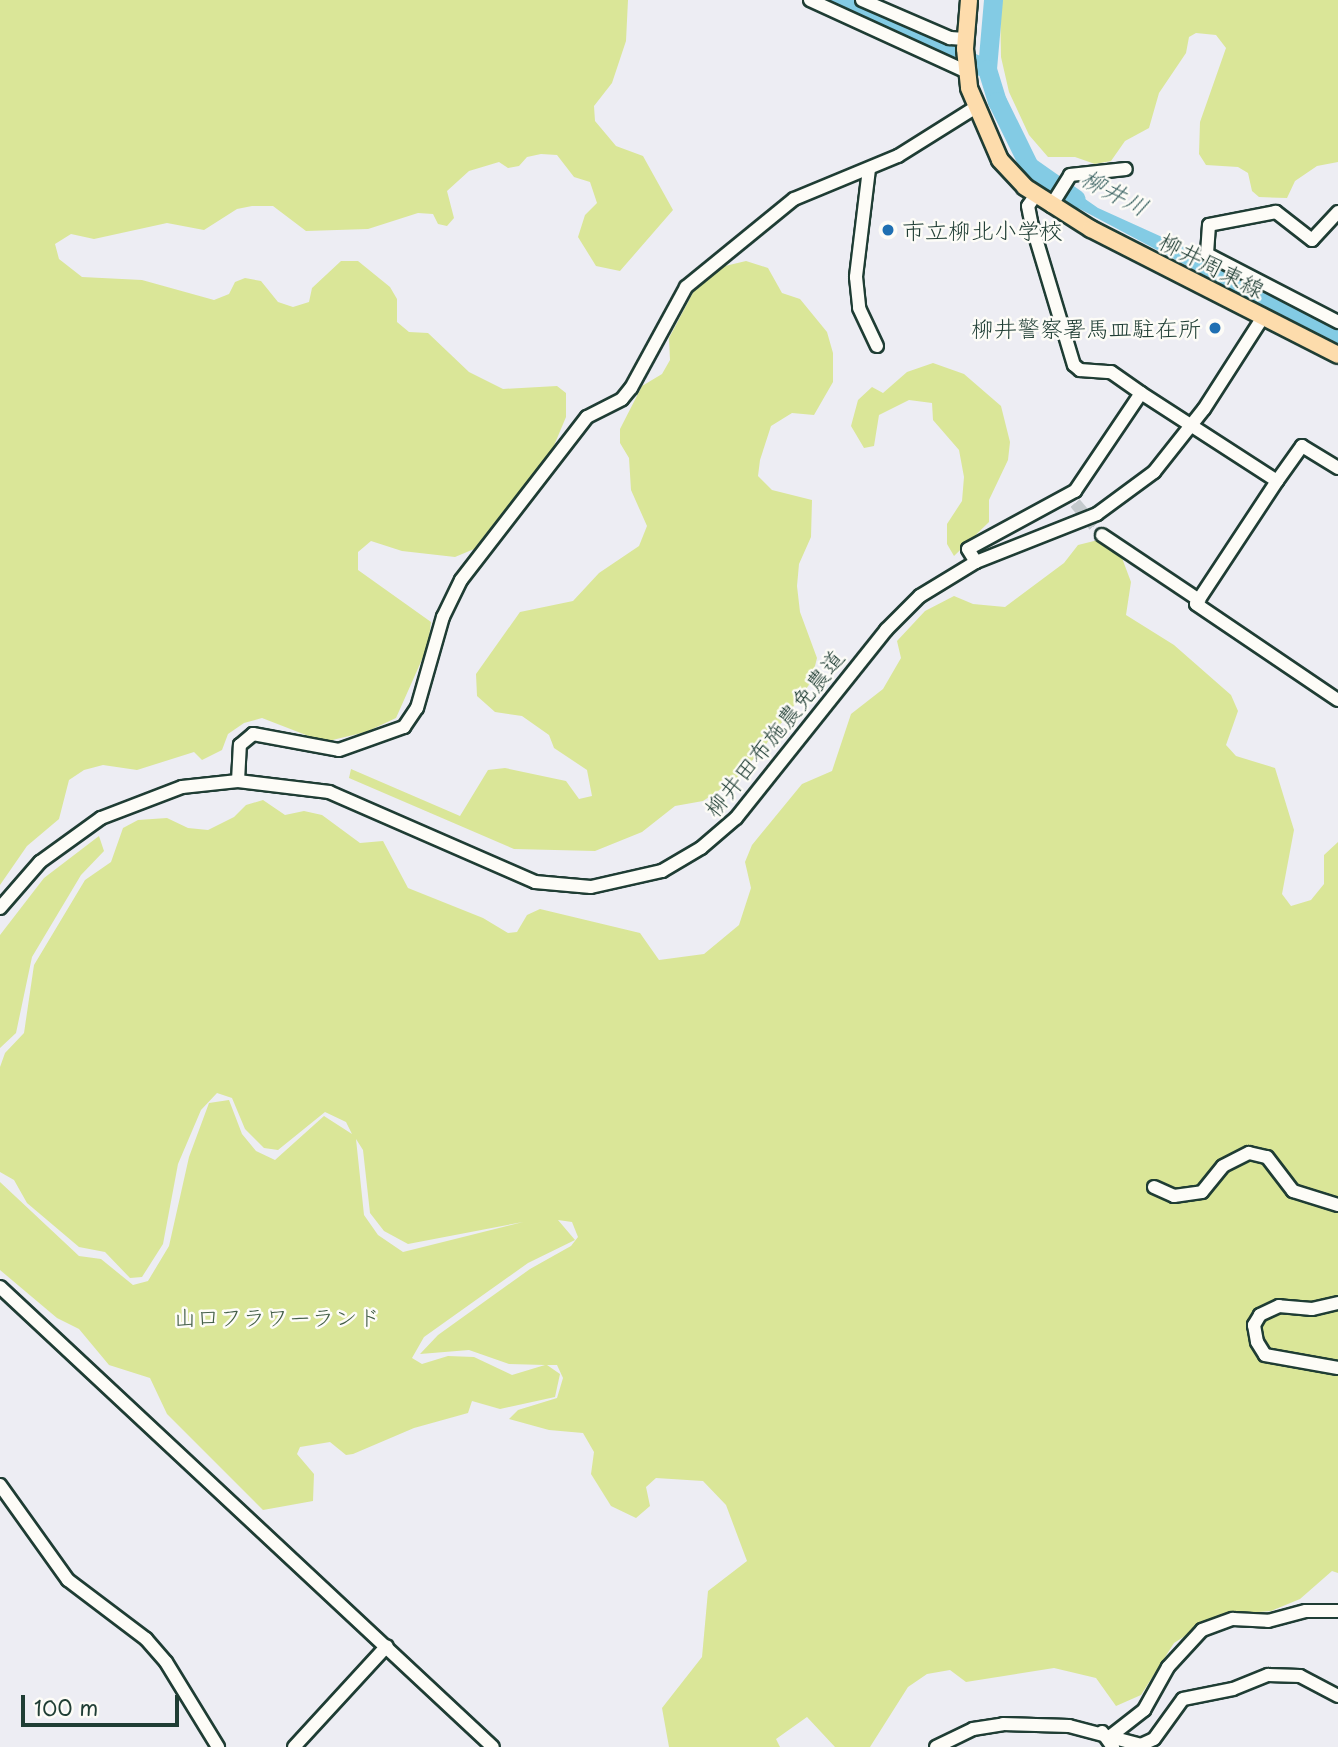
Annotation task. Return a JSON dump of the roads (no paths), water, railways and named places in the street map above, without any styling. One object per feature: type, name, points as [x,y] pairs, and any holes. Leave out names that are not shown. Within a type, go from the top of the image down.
[{"type":"main road","name":"柳井周東線","points":[[969,0],[965,44],[967,71],[976,107],[1000,160],[1035,196],[1338,355]]},
{"type":"street","points":[[810,0],[967,71]]},
{"type":"street","points":[[862,0],[886,5],[965,44]]},
{"type":"street","points":[[238,781],[240,745],[253,734],[339,750],[404,727],[417,708],[443,617],[461,580],[587,417],[622,399],[631,388],[685,287],[794,199],[898,156],[976,107]]},
{"type":"street","points":[[869,169],[856,288],[859,308],[877,346]]},
{"type":"street","points":[[1053,204],[1066,180],[1080,172],[1126,169]]},
{"type":"street","points":[[1035,196],[1028,206],[1031,222],[1074,365],[1080,370],[1111,372],[1277,481]]},
{"type":"street","points":[[1338,212],[1312,240],[1276,212],[1209,225],[1207,254],[1338,322]]},
{"type":"street","name":"柳井田布施農免農道","points":[[0,908],[57,847],[102,818],[182,788],[238,781],[329,792],[535,882],[591,887],[636,880],[684,860],[719,835],[901,613],[944,579],[976,562],[1061,530],[1117,502],[1154,472],[1191,426],[1263,317]]},
{"type":"street","points":[[976,562],[968,549],[979,541],[1071,500],[1141,393]]},
{"type":"street","points":[[1338,468],[1302,446],[1196,604],[1338,700]]},
{"type":"street","points":[[1102,535],[1199,600]]},
{"type":"street","points":[[1154,1187],[1174,1196],[1202,1192],[1223,1166],[1249,1153],[1267,1157],[1293,1191],[1338,1205]]},
{"type":"street","points":[[0,1287],[493,1747]]},
{"type":"street","points":[[1338,1303],[1312,1309],[1279,1306],[1260,1315],[1254,1325],[1257,1342],[1265,1355],[1338,1368]]},
{"type":"street","points":[[0,1485],[68,1580],[146,1639],[166,1662],[218,1747]]},
{"type":"street","points":[[1109,1738],[1144,1710],[1168,1667],[1202,1630],[1233,1619],[1268,1621],[1306,1611],[1338,1611]]},
{"type":"street","points":[[294,1747],[387,1646]]},
{"type":"street","points":[[936,1747],[973,1730],[1003,1724],[1109,1738],[1133,1744],[1147,1743],[1183,1699],[1233,1689],[1268,1675],[1300,1676],[1338,1696]]},
{"type":"water","points":[[1068,187],[1098,208],[1204,256],[1338,327],[1338,346],[1061,199]]},
{"type":"waterway","points":[[834,0],[980,66]]},
{"type":"waterway","name":"柳井川","points":[[993,0],[987,69],[997,101],[1029,166],[1076,199]]},
{"type":"tunnel","points":[[1075,503],[1102,535]]},
{"type":"place","name":"市立柳北小学校","points":[[888,230]]},
{"type":"place","name":"柳井警察署馬皿駐在所","points":[[1215,328]]},
{"type":"park label","name":"山口フラワーランド","points":[[277,1317]]}]
